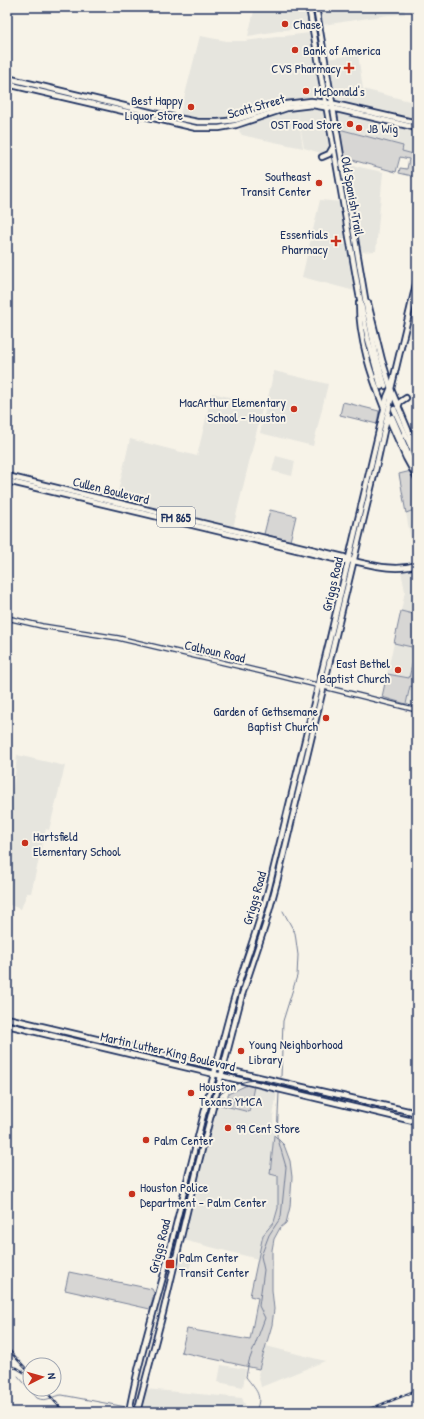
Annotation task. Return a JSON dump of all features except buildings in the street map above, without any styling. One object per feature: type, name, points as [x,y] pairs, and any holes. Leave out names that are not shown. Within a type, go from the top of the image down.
[{"type":"main road","name":"Old Spanish Trail","points":[[309,7],[359,294],[368,339],[383,387],[372,334],[316,7]]},
{"type":"main road","points":[[321,70],[326,68]]},
{"type":"main road","name":"Scott Street","points":[[7,78],[162,115],[198,122],[235,120],[302,101],[327,104],[373,115],[417,122]]},
{"type":"main road","name":"Scott Street","points":[[7,84],[196,128],[219,128],[236,125],[275,109]]},
{"type":"main road","name":"Scott Street","points":[[373,115],[417,128]]},
{"type":"main road","points":[[322,157],[331,152],[333,145]]},
{"type":"main road","points":[[342,200],[349,199]]},
{"type":"main road","points":[[350,242],[356,240]]},
{"type":"main road","name":"Griggs Road","points":[[137,1412],[163,1313],[199,1161],[233,1028],[248,974],[267,918],[313,735],[384,409],[391,389],[417,280]]},
{"type":"main road","points":[[365,293],[396,408],[417,460]]},
{"type":"main road","points":[[359,294],[359,309],[364,343],[374,379],[384,409],[390,417],[417,470]]},
{"type":"main road","name":"Griggs Road","points":[[351,561],[382,437],[390,417],[392,398],[391,389]]},
{"type":"main road","points":[[396,408],[400,402],[406,398]]},
{"type":"main road","points":[[396,408],[417,451]]},
{"type":"main road","points":[[390,417],[394,433],[417,478]]},
{"type":"main road","points":[[382,437],[388,433],[394,433]]},
{"type":"main road","name":"Cullen Boulevard","points":[[7,476],[344,557],[351,561]]},
{"type":"main road","name":"Cullen Boulevard","points":[[7,481],[262,543],[343,561],[351,561],[387,568],[400,568],[417,565]]},
{"type":"main road","name":"Griggs Road","points":[[129,1412],[138,1368],[161,1284],[214,1073],[243,967],[263,910],[306,733],[332,643]]},
{"type":"main road","points":[[306,733],[313,735]]},
{"type":"main road","name":"Martin Luther King Boulevard","points":[[7,1018],[417,1113]]},
{"type":"main road","name":"Martin Luther King Boulevard","points":[[7,1025],[417,1122]]},
{"type":"main road","points":[[227,1026],[233,1028]]},
{"type":"main road","points":[[146,1058],[147,1050]]},
{"type":"main road","points":[[175,1065],[177,1057]]},
{"type":"street","name":"Calhoun Road","points":[[7,618],[42,626],[118,638],[324,686],[417,710]]},
{"type":"shaded area","points":[[255,7],[307,7],[310,26],[248,36]]},
{"type":"shaded area","points":[[318,7],[404,7],[405,14],[388,15],[323,25],[321,24]]},
{"type":"shaded area","points":[[311,33],[322,99],[286,102],[267,107],[244,116],[216,121],[179,118],[200,36],[227,41],[244,41]]},
{"type":"shaded area","points":[[358,54],[363,89],[417,103],[417,121],[335,102],[327,59]]},
{"type":"shaded area","points":[[297,108],[303,148],[242,135],[239,131],[242,125]]},
{"type":"shaded area","points":[[297,109],[324,109],[331,148],[321,153],[304,148]]},
{"type":"shaded area","points":[[338,111],[417,129],[417,155],[401,151],[402,146],[339,129],[336,114]]},
{"type":"shaded area","points":[[339,129],[403,146],[402,151],[417,155],[417,177],[399,173],[400,168],[407,169],[409,159],[400,157],[396,172],[345,158],[343,155]]},
{"type":"shaded area","points":[[345,164],[383,172],[376,251],[360,252]]},
{"type":"shaded area","points":[[320,200],[341,202],[355,291],[302,277]]},
{"type":"shaded area","name":"MacArthur Elementary School - Houston","points":[[274,371],[328,384],[313,446],[260,433]]},
{"type":"shaded area","points":[[212,393],[263,405],[233,528],[116,500],[130,439],[197,456]]},
{"type":"shaded area","points":[[343,402],[379,411],[377,424],[340,415]]},
{"type":"shaded area","points":[[276,456],[295,461],[292,476],[272,471]]},
{"type":"shaded area","points":[[411,471],[417,481],[417,509],[406,513],[399,474]]},
{"type":"shaded area","points":[[417,509],[417,561],[415,562],[406,513]]},
{"type":"shaded area","points":[[270,510],[296,516],[290,541],[264,534]]},
{"type":"shaded area","points":[[417,569],[417,615],[401,611],[405,591],[401,571]]},
{"type":"shaded area","points":[[401,611],[417,615],[417,688],[410,686],[406,704],[382,697],[387,674],[409,678],[416,648],[394,643]]},
{"type":"shaded area","points":[[394,643],[416,648],[409,678],[387,674]]},
{"type":"shaded area","points":[[410,686],[417,688],[417,707],[406,704]]},
{"type":"shaded area","name":"Hartsfield Elementary School","points":[[17,755],[65,766],[49,830],[46,829],[31,893],[27,893],[21,909],[7,904],[7,814],[15,776]]},
{"type":"shaded area","points":[[247,1085],[254,1086],[249,1112],[217,1104],[223,1096],[221,1104],[224,1105],[225,1103],[232,1105],[234,1099],[228,1097],[228,1094]]},
{"type":"shaded area","points":[[254,1086],[277,1091],[273,1117],[274,1135],[270,1174],[278,1176],[278,1208],[274,1222],[263,1235],[258,1259],[183,1240],[216,1104],[248,1112]]},
{"type":"shaded area","points":[[274,1135],[284,1145],[290,1161],[292,1177],[290,1207],[286,1223],[280,1228],[274,1239],[272,1250],[272,1290],[274,1309],[272,1325],[259,1369],[181,1352],[187,1329],[250,1340],[258,1298],[250,1296],[263,1235],[274,1222],[278,1208],[278,1176],[270,1174]]},
{"type":"shaded area","points":[[180,1253],[193,1256],[188,1274],[180,1272],[177,1268]]},
{"type":"shaded area","points":[[69,1272],[152,1289],[154,1293],[150,1309],[65,1290]]},
{"type":"shaded area","points":[[266,1346],[325,1361],[261,1387],[258,1374]]},
{"type":"shaded area","points":[[221,1365],[246,1369],[243,1387],[218,1382]]},
{"type":"shaded area","points":[[145,1389],[242,1398],[246,1407],[236,1412],[138,1412]]},
{"type":"waterway","points":[[281,1077],[283,1021],[297,976],[298,955],[295,933],[283,911]]},
{"type":"waterway","points":[[255,1412],[259,1402],[258,1393],[246,1377],[249,1361],[265,1318],[259,1306],[264,1270],[261,1256],[269,1235],[281,1217],[286,1167],[277,1136],[279,1093]]},
{"type":"waterway","points":[[18,1376],[37,1398],[44,1400],[62,1395],[126,1407]]},
{"type":"tunnel","points":[[385,386],[394,409]]},
{"type":"tunnel","points":[[381,387],[392,417]]},
{"type":"tram line","points":[[166,1275],[206,1114],[216,1099],[229,1088],[236,1084],[254,1080],[263,1080],[417,1116]]},
{"type":"railway","points":[[7,1348],[22,1364]]},
{"type":"railway","points":[[7,1366],[17,1368],[22,1371]]},
{"type":"railway","points":[[363,1412],[417,1390]]},
{"type":"railway","points":[[51,1397],[64,1412]]},
{"type":"place","name":"Chase","points":[[285,24]]},
{"type":"place","name":"Bank of America","points":[[295,50]]},
{"type":"place","name":"CVS Pharmacy","points":[[349,68]]},
{"type":"place","name":"McDonald's","points":[[306,91]]},
{"type":"place","name":"Best Happy Liquor Store","points":[[191,107]]},
{"type":"place","name":"OST Food Store","points":[[350,124]]},
{"type":"place","name":"JB Wig","points":[[359,128]]},
{"type":"place","name":"Southeast Transit Center","points":[[319,183]]},
{"type":"place","name":"Essentials Pharmacy","points":[[336,241]]},
{"type":"place","name":"MacArthur Elementary School - Houston","points":[[294,409]]},
{"type":"place","name":"East Bethel Baptist Church","points":[[398,670]]},
{"type":"place","name":"Garden of Gethsemane Baptist Church","points":[[326,718]]},
{"type":"place","name":"Hartsfield Elementary School","points":[[25,843]]},
{"type":"place","name":"Young Neighborhood Library","points":[[241,1051]]},
{"type":"place","name":"Houston Texans YMCA","points":[[191,1093]]},
{"type":"place","name":"99 Cent Store","points":[[228,1128]]},
{"type":"place","name":"Palm Center","points":[[146,1140]]},
{"type":"place","name":"Houston Police Department - Palm Center","points":[[132,1194]]},
{"type":"place","name":"Palm Center Transit Center","points":[[170,1264]]}]
